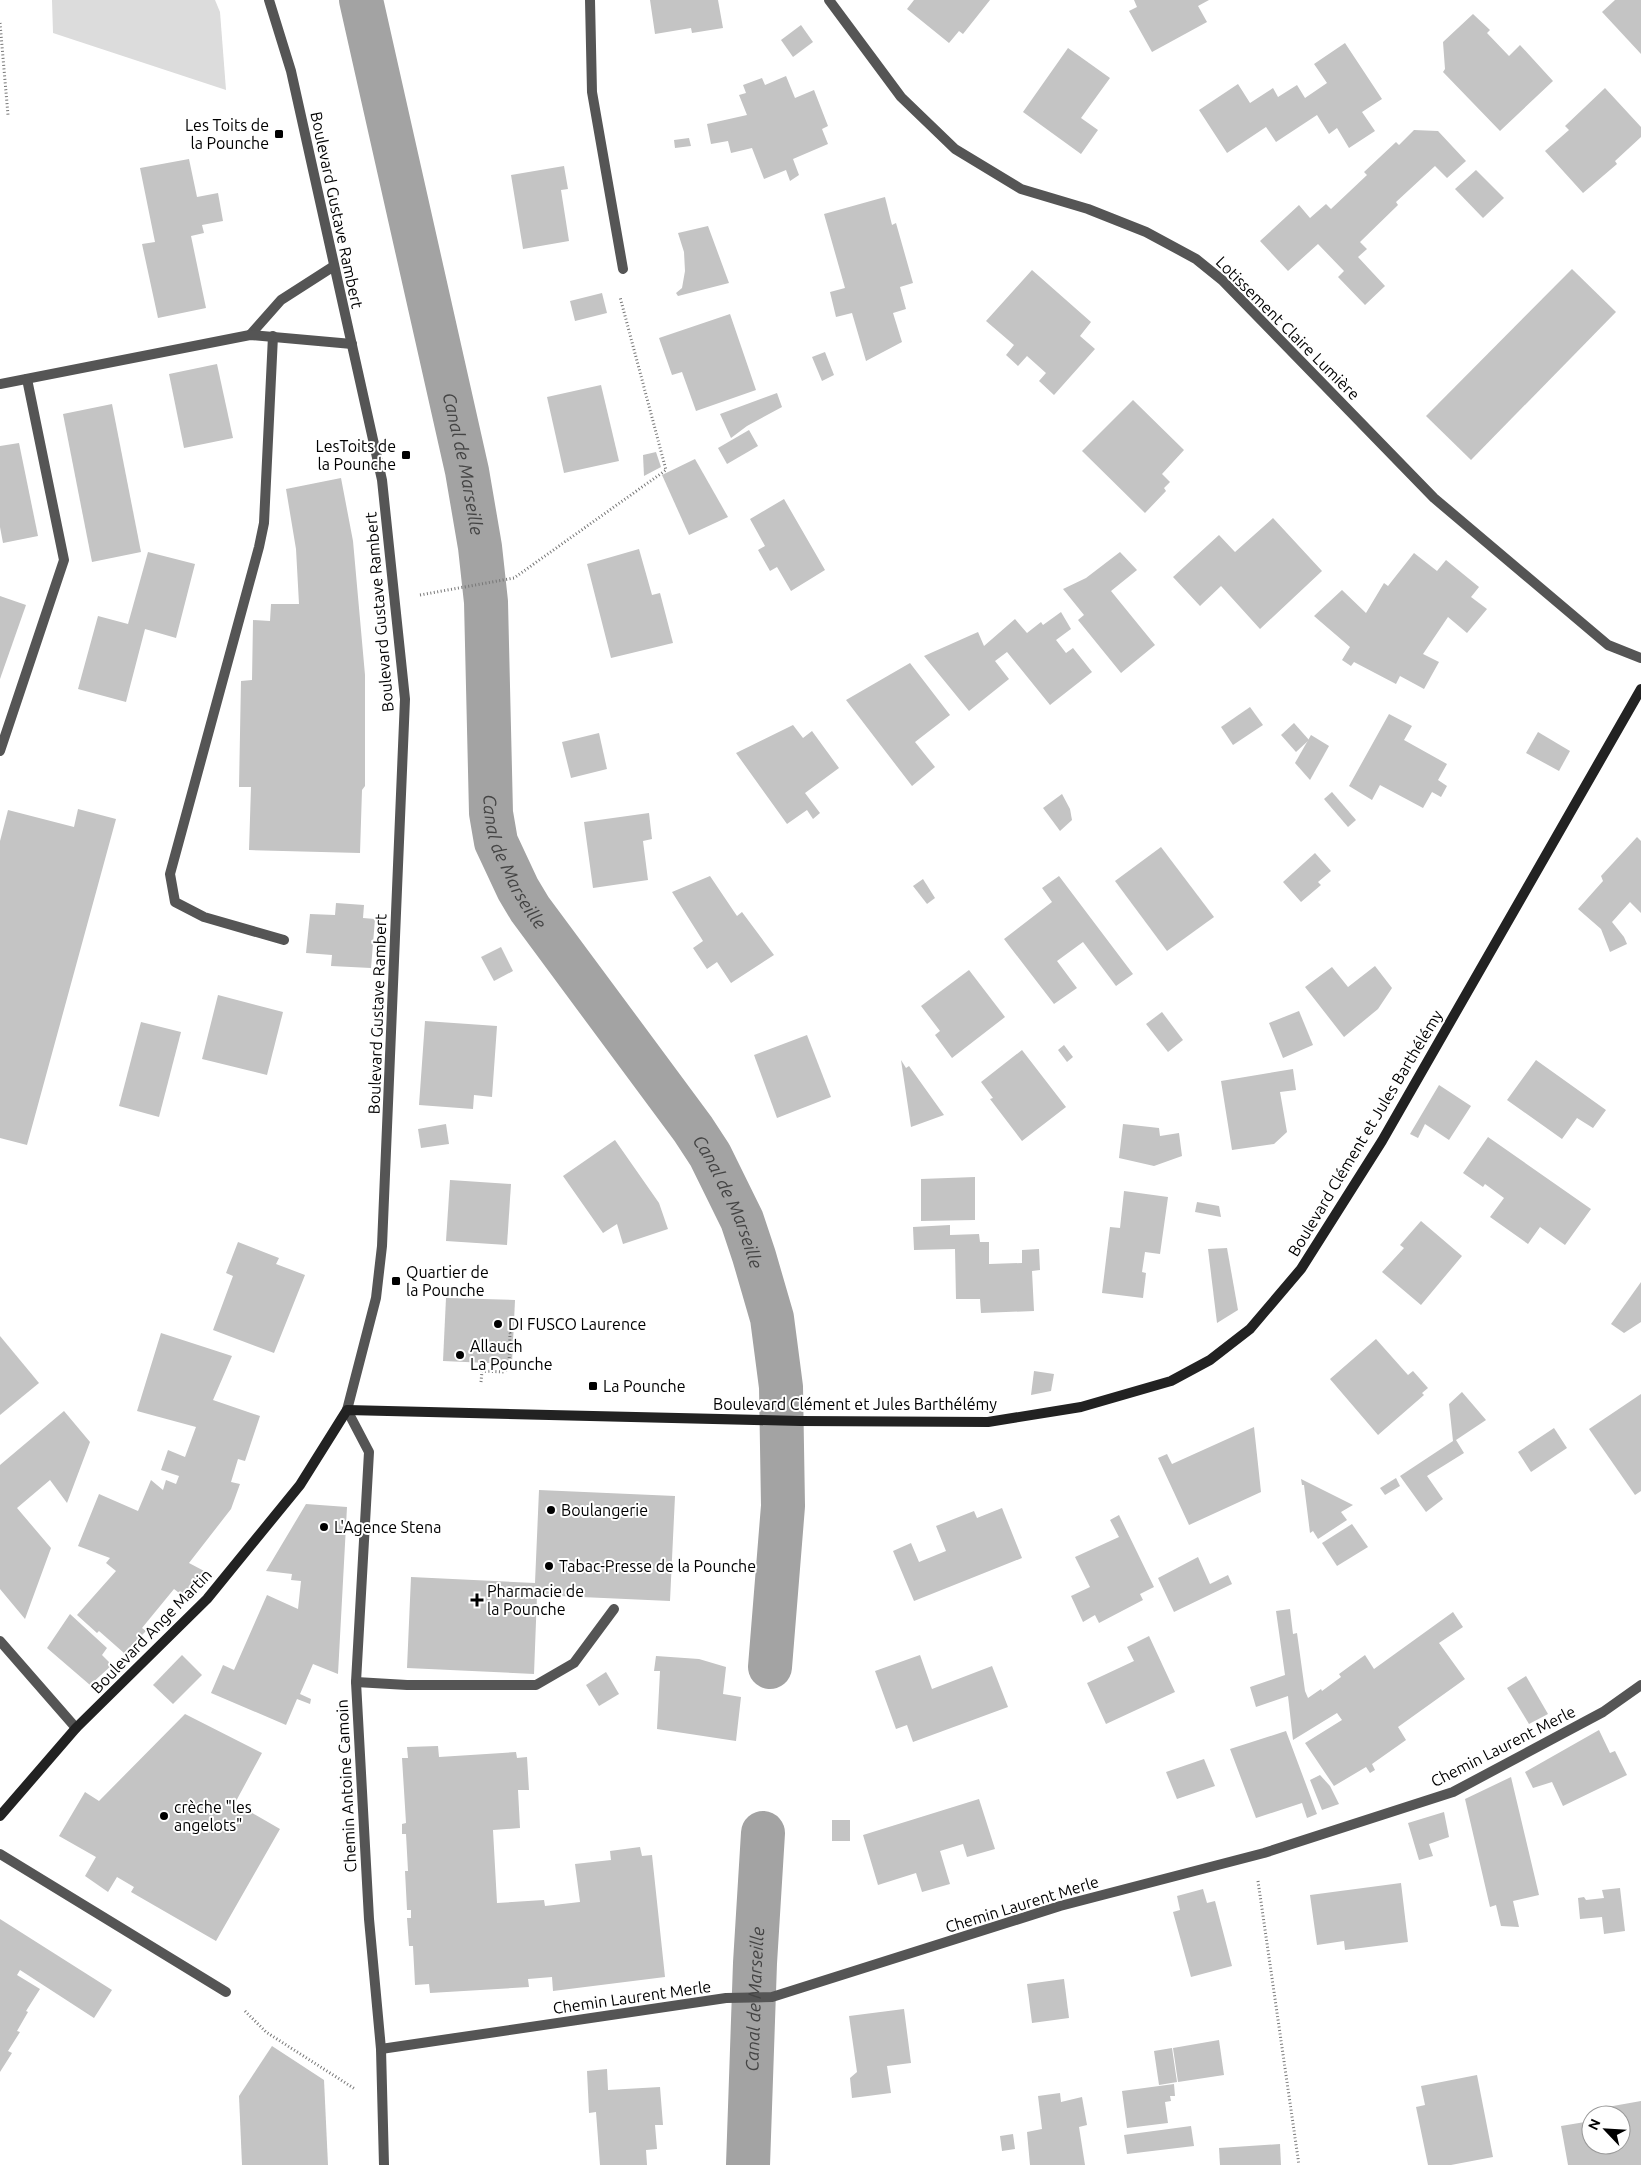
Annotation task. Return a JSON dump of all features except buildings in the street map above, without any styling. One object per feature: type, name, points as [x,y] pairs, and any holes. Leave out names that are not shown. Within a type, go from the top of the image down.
[{"type":"street","name":"Boulevard Gustave Rambert","points":[[269,0],[291,71],[382,480],[405,699],[382,1246],[376,1298],[347,1410]]},
{"type":"street","points":[[590,0],[592,92],[623,269]]},
{"type":"street","name":"Lotissement Claire Lumière","points":[[829,0],[901,97],[954,149],[1021,189],[1088,209],[1146,232],[1196,259],[1222,280],[1434,498],[1608,645],[1641,658]]},
{"type":"street","points":[[250,335],[280,300],[334,266]]},
{"type":"street","points":[[0,384],[250,335],[352,344]]},
{"type":"street","points":[[273,336],[264,523],[170,874],[175,902],[204,917],[284,940]]},
{"type":"street","points":[[0,751],[64,560],[27,379]]},
{"type":"street","name":"Boulevard Clément et Jules Barthélémy","points":[[347,1410],[800,1421],[988,1422],[1081,1407],[1171,1381],[1210,1360],[1250,1329],[1301,1269],[1382,1141],[1641,689]]},
{"type":"street","name":"Chemin Antoine Camoin","points":[[347,1410],[369,1452],[356,1682],[369,1919],[381,2049],[384,2165]]},
{"type":"street","name":"Boulevard Ange Martin","points":[[0,1816],[76,1728],[207,1599],[300,1485],[347,1410]]},
{"type":"street","points":[[356,1682],[536,1685],[574,1662],[614,1609]]},
{"type":"street","points":[[0,1641],[76,1728]]},
{"type":"street","name":"Chemin Laurent Merle","points":[[381,2049],[726,1998],[772,1997],[1060,1906],[1254,1856],[1454,1792],[1603,1712],[1641,1685]]},
{"type":"street","points":[[0,1854],[226,1992]]},
{"type":"path","points":[[0,23],[8,115]]},
{"type":"path","points":[[395,599],[514,578],[666,470],[619,299],[623,269]]},
{"type":"path","points":[[481,1382],[482,1371],[505,1372],[510,1364],[510,1333],[507,1333]]},
{"type":"path","points":[[1254,1856],[1299,2165]]},
{"type":"path","points":[[226,1992],[266,2032],[342,2079],[354,2089],[381,2079]]},
{"type":"shaded area","points":[[52,0],[215,0],[220,12],[226,90],[53,33]]},
{"type":"waterway","name":"Canal de Marseille","points":[[361,0],[467,471],[480,547],[486,602],[491,813],[496,842],[518,889],[530,909],[693,1129],[710,1155],[742,1220],[772,1318],[781,1387],[783,1506],[770,1667]]},
{"type":"waterway","name":"Canal de Marseille","points":[[748,2165],[755,1963],[763,1833]]},
{"type":"place","name":"Les Toits de la Pounche","points":[[279,134]]},
{"type":"place","name":"LesToits de la Pounche","points":[[406,455]]},
{"type":"place","name":"Quartier de la Pounche","points":[[396,1281]]},
{"type":"place","name":"DI FUSCO Laurence","points":[[498,1324]]},
{"type":"place","name":"Allauch La Pounche","points":[[460,1355]]},
{"type":"place","name":"La Pounche","points":[[593,1386]]},
{"type":"place","name":"Boulangerie","points":[[551,1510]]},
{"type":"place","name":"L'Agence Stena","points":[[324,1527]]},
{"type":"place","name":"Tabac-Presse de la Pounche","points":[[549,1566]]},
{"type":"place","name":"Pharmacie de la Pounche","points":[[477,1600]]},
{"type":"place","name":"crèche \"les angelots\"","points":[[164,1816]]}]
